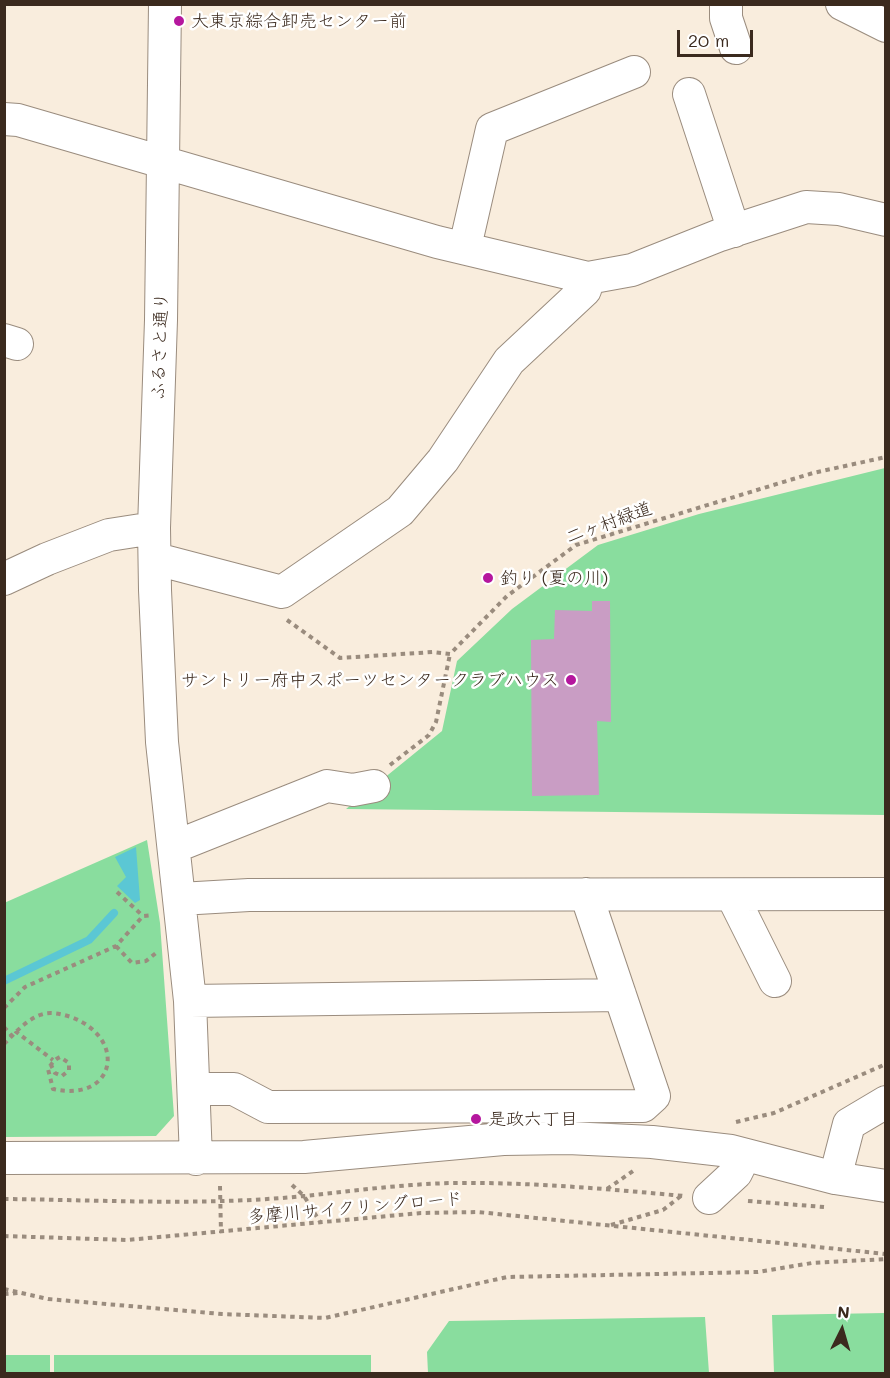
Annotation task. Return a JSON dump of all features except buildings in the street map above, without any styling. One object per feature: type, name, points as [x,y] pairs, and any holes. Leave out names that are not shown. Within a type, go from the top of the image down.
[{"type":"street","name":"ふるさと通り","points":[[165,4],[154,528],[162,742],[190,1001],[196,1160]]},
{"type":"street","points":[[726,4],[726,18],[736,48]]},
{"type":"street","points":[[842,4],[885,26]]},
{"type":"street","points":[[465,247],[492,129],[608,94],[634,72]]},
{"type":"street","points":[[688,94],[734,231]]},
{"type":"street","points":[[4,119],[18,120],[437,242],[588,278],[632,270],[734,231],[807,207],[839,209],[885,220]]},
{"type":"street","points":[[156,559],[282,592],[400,511],[443,460],[509,362],[585,290],[588,278]]},
{"type":"street","points":[[4,579],[47,559],[110,535],[154,528]]},
{"type":"street","points":[[174,847],[327,786],[353,790],[374,786]]},
{"type":"street","points":[[194,1089],[234,1089],[268,1107],[643,1106],[654,1096],[586,894]]},
{"type":"street","points":[[182,915],[249,895],[885,894]]},
{"type":"street","points":[[732,895],[775,981]]},
{"type":"street","points":[[190,1001],[620,995]]},
{"type":"street","points":[[835,1178],[849,1124],[885,1102]]},
{"type":"street","points":[[4,1158],[196,1160],[304,1157],[503,1140],[568,1138],[664,1143],[745,1155],[835,1178],[885,1186]]},
{"type":"street","points":[[695,1197],[736,1173],[745,1155]]},
{"type":"path","name":"二ヶ村緑道","points":[[280,615],[340,658],[348,660],[433,652],[450,654],[507,596],[576,545],[813,473],[885,457]]},
{"type":"path","points":[[117,892],[143,916],[182,915]]},
{"type":"path","points":[[116,946],[132,963],[146,961],[182,915]]},
{"type":"path","points":[[4,1008],[26,987],[116,946],[143,916]]},
{"type":"path","points":[[4,1044],[15,1031],[40,1015],[59,1013],[87,1023],[106,1043],[108,1068],[96,1086],[72,1093],[53,1089],[48,1069],[52,1062],[60,1057],[69,1063],[69,1070],[62,1076],[56,1073],[52,1062],[15,1031]]},
{"type":"path","points":[[4,1027],[12,1036]]},
{"type":"path","points":[[729,1124],[774,1113],[885,1064]]},
{"type":"path","points":[[4,1199],[219,1200],[304,1196],[453,1183],[607,1189],[644,1163]]},
{"type":"path","points":[[304,1196],[320,1222]]},
{"type":"path","points":[[610,1226],[619,1221],[663,1210],[695,1197]]},
{"type":"path","points":[[219,1200],[221,1233]]},
{"type":"path","name":"多摩川サイクリングロード","points":[[4,1236],[127,1240],[421,1213],[478,1212],[885,1257]]},
{"type":"path","points":[[4,1288],[48,1299],[222,1314],[325,1318],[507,1277],[758,1272],[812,1263],[885,1257]]},
{"type":"path","points":[[4,1294],[22,1293]]},
{"type":"green space","points":[[885,468],[885,815],[346,809],[442,731],[457,661],[512,609],[598,545],[699,514]]},
{"type":"green space","points":[[147,840],[160,923],[174,1116],[156,1136],[5,1137],[4,903]]},
{"type":"green space","points":[[885,1313],[885,1373],[774,1373],[772,1315]]},
{"type":"green space","points":[[705,1317],[709,1373],[428,1373],[427,1352],[449,1321]]},
{"type":"green space","points":[[4,1355],[50,1355],[50,1373],[5,1373]]},
{"type":"green space","points":[[54,1355],[371,1355],[371,1373],[54,1373]]},
{"type":"water","points":[[136,847],[140,900],[135,903],[117,886],[126,877],[115,857]]},
{"type":"waterway","points":[[4,981],[89,940],[114,913]]},
{"type":"place","name":"大東京綜合卸売センター前","points":[[179,21]]},
{"type":"place","name":"釣り (夏の川)","points":[[488,578]]},
{"type":"place","name":"サントリー府中スポーツセンタークラブハウス","points":[[571,680]]},
{"type":"place","name":"是政六丁目","points":[[476,1119]]}]
